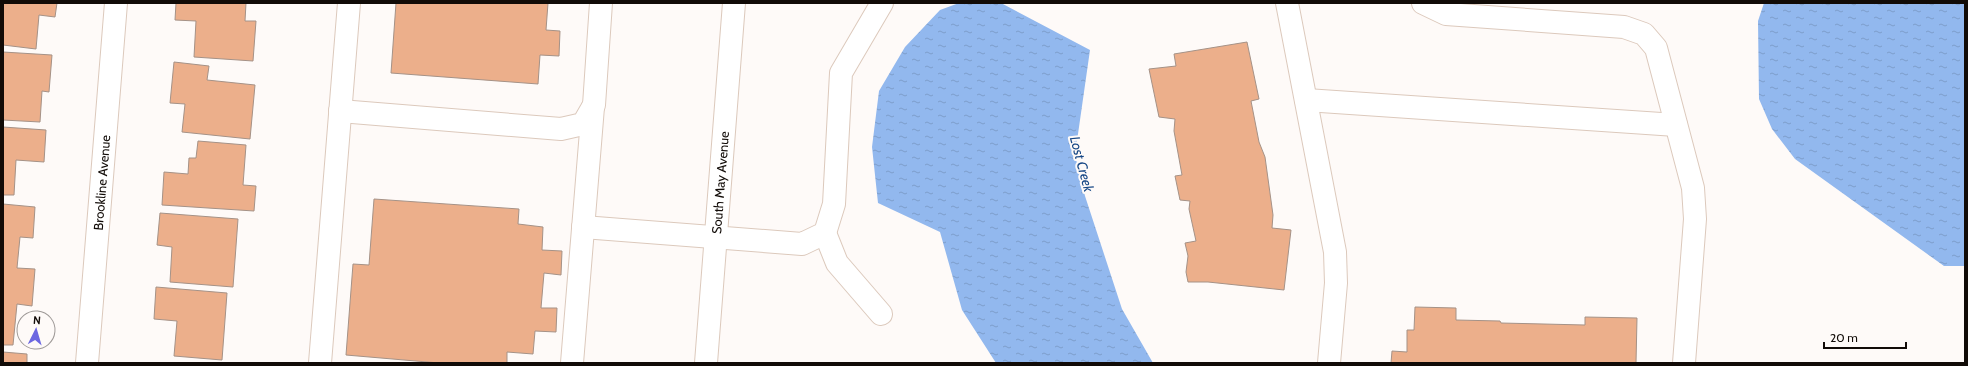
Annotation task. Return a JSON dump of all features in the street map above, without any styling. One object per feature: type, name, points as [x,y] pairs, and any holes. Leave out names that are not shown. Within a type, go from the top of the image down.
[{"type":"main road","name":"Brookline Avenue","points":[[87,363],[116,3]]},
{"type":"main road","points":[[320,363],[349,3]]},
{"type":"main road","points":[[572,363],[594,105],[600,3]]},
{"type":"main road","name":"South May Avenue","points":[[706,363],[734,3]]},
{"type":"main road","points":[[881,314],[837,263],[824,233],[834,204],[841,74],[882,3]]},
{"type":"main road","points":[[1288,3],[1335,252],[1336,283],[1329,363]]},
{"type":"main road","points":[[1423,3],[1446,14],[1624,27],[1644,34],[1656,48],[1693,188],[1695,219],[1684,363]]},
{"type":"main road","points":[[1306,100],[1676,125]]},
{"type":"main road","points":[[340,111],[561,129],[583,124],[594,105]]},
{"type":"main road","points":[[583,226],[802,244],[824,233]]},
{"type":"water","points":[[959,3],[1001,3],[1090,50],[1075,155],[1085,196],[1122,309],[1153,363],[996,363],[962,310],[940,232],[878,203],[872,147],[879,91],[905,47],[940,10]]},
{"type":"water","points":[[1764,3],[1965,3],[1965,266],[1944,266],[1795,159],[1772,129],[1759,99],[1758,21]]},
{"type":"building","points":[[3,3],[57,3],[55,17],[39,15],[36,49],[3,45]]},
{"type":"building","points":[[176,3],[246,3],[245,21],[256,21],[253,61],[194,57],[196,21],[175,20]]},
{"type":"building","points":[[396,3],[548,3],[546,30],[560,31],[559,56],[540,55],[538,84],[391,73]]},
{"type":"building","points":[[1247,42],[1259,99],[1251,101],[1259,142],[1265,157],[1273,215],[1272,228],[1291,230],[1284,290],[1208,282],[1188,282],[1186,272],[1188,256],[1185,243],[1196,241],[1189,209],[1190,201],[1180,200],[1175,176],[1182,175],[1174,131],[1175,119],[1159,117],[1149,69],[1176,66],[1174,54]]},
{"type":"building","points":[[3,52],[52,55],[49,92],[42,91],[40,122],[3,120]]},
{"type":"building","points":[[174,62],[209,66],[207,80],[255,85],[250,139],[182,132],[185,104],[170,103]]},
{"type":"building","points":[[3,127],[46,130],[44,162],[16,160],[14,195],[3,195]]},
{"type":"building","points":[[198,141],[246,145],[243,185],[256,186],[254,211],[162,205],[164,172],[188,174],[189,158],[196,158]]},
{"type":"building","points":[[374,199],[519,209],[518,224],[543,227],[542,250],[562,251],[561,275],[544,273],[541,308],[557,308],[556,332],[535,331],[533,354],[507,352],[507,363],[439,363],[346,355],[353,264],[369,265]]},
{"type":"building","points":[[3,204],[35,207],[33,238],[20,237],[17,268],[35,269],[32,306],[17,304],[13,345],[3,345]]},
{"type":"building","points":[[160,213],[238,219],[233,287],[170,282],[172,247],[157,245]]},
{"type":"building","points":[[156,287],[227,293],[222,360],[174,356],[177,321],[154,319]]},
{"type":"building","points":[[1415,307],[1456,308],[1456,320],[1500,321],[1501,323],[1585,325],[1585,317],[1637,318],[1636,363],[1391,363],[1392,351],[1407,352],[1407,330],[1414,330]]},
{"type":"building","points":[[3,352],[27,354],[27,363],[3,363]]},
{"type":"water label","name":"Lost Creek","points":[[1082,164]]}]
